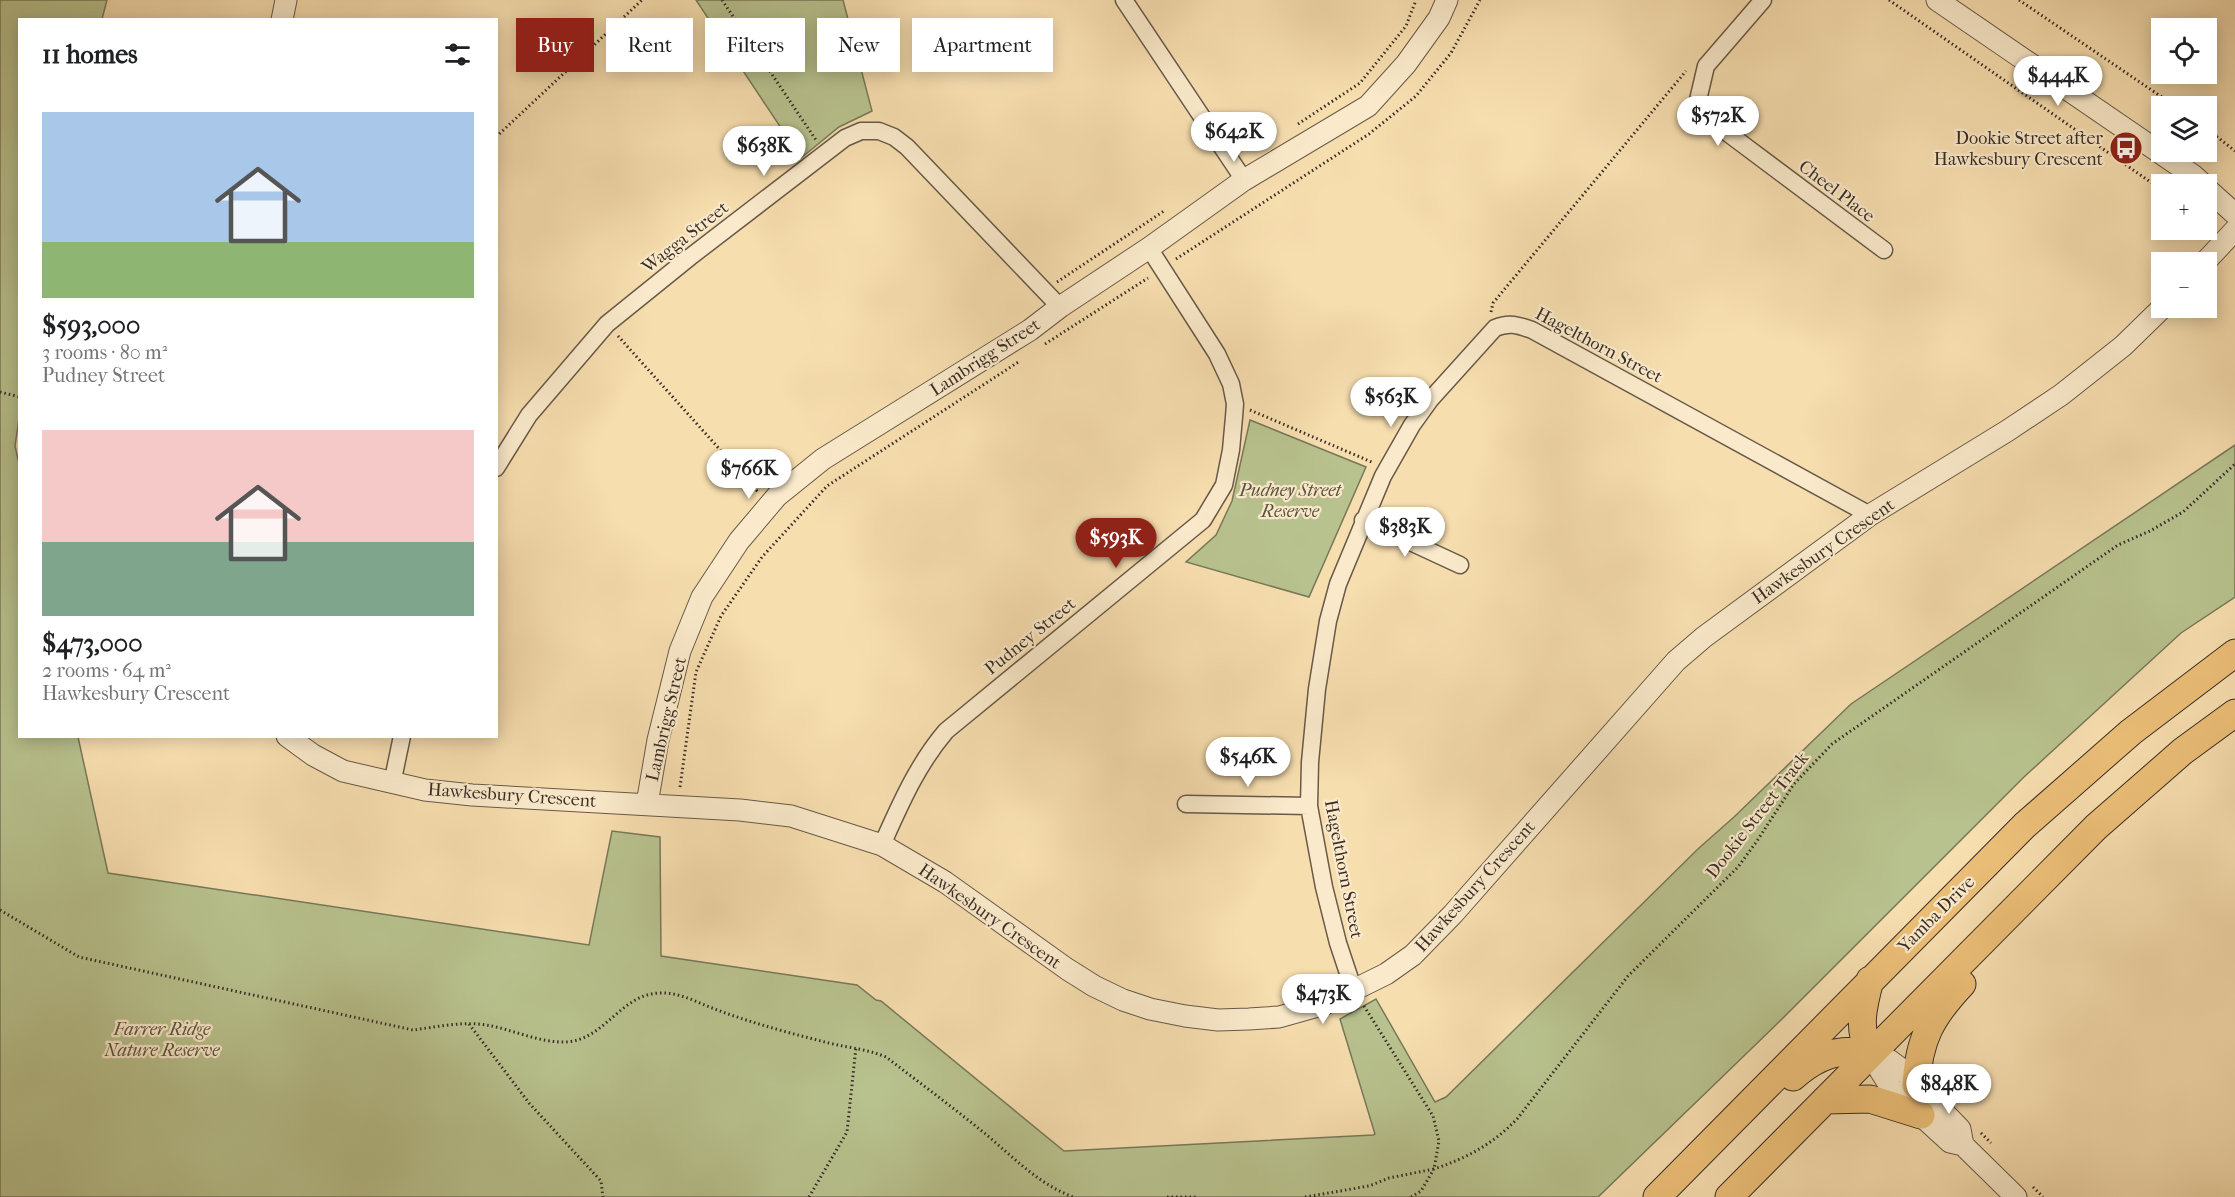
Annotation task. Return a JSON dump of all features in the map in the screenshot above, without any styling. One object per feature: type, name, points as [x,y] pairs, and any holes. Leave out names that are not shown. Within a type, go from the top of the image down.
[{"type":"main road","name":"Yamba Drive","points":[[1657,1197],[2025,825],[2130,732],[2235,653]]},
{"type":"main road","points":[[1729,1197],[2096,827],[2183,751],[2235,713]]},
{"type":"main road","points":[[1916,1085],[1918,1059],[1930,1024],[1947,1000],[1984,959],[2002,920]]},
{"type":"main road","points":[[1870,980],[1861,1021],[1870,1054]]},
{"type":"main road","points":[[1745,1108],[1778,1091],[1806,1065],[1825,1056],[1846,1050],[1870,1054]]},
{"type":"main road","points":[[1825,1100],[1870,1099],[1921,1115]]},
{"type":"street","points":[[282,18],[286,0]]},
{"type":"street","points":[[1124,0],[1244,180]]},
{"type":"street","name":"Lambrigg Street","points":[[647,804],[658,740],[680,651],[702,597],[739,541],[777,496],[823,459],[1030,330],[1060,307],[1156,244],[1244,180],[1368,106],[1406,64],[1439,18],[1447,0]]},
{"type":"street","name":"Cheel Place","points":[[1762,0],[1706,66],[1698,100],[1729,134],[1884,250]]},
{"type":"street","points":[[1937,0],[2189,174]]},
{"type":"street","name":"Wagga Street","points":[[498,465],[529,416],[607,324],[845,138],[861,131],[879,131],[894,137],[907,147],[1060,307]]},
{"type":"street","points":[[2217,198],[2235,214]]},
{"type":"street","points":[[2214,252],[2235,230]]},
{"type":"street","name":"Pudney Street","points":[[882,845],[916,773],[930,749],[946,731],[1203,520],[1224,484],[1231,450],[1234,404],[1231,384],[1217,354],[1162,268],[1156,244]]},
{"type":"street","name":"Hawkesbury Crescent","points":[[289,738],[313,755],[344,771],[425,790],[472,795],[740,810],[790,816],[882,845],[945,882],[1094,986],[1123,1000],[1150,1009],[1218,1020],[1279,1017],[1319,1006],[1354,991],[1386,974],[1431,939],[1676,661],[1704,637],[1870,515],[2061,395],[2123,346],[2152,318]]},
{"type":"street","name":"Hagelthorn Street","points":[[1354,991],[1338,943],[1327,898],[1309,806],[1310,762],[1317,689],[1328,621],[1338,584],[1364,520],[1383,476],[1412,425],[1430,400],[1495,328],[1504,324],[1532,330],[1870,515]]},
{"type":"street","points":[[1364,520],[1460,565]]},
{"type":"street","points":[[392,784],[402,738]]},
{"type":"street","points":[[1186,804],[1309,806]]},
{"type":"street","points":[[1870,1054],[1888,1060],[1904,1071],[1960,1129],[1963,1145]]},
{"type":"street","points":[[1870,1054],[1891,1088],[1950,1142],[1963,1145],[2016,1197]]},
{"type":"path","points":[[498,135],[642,0]]},
{"type":"path","points":[[722,0],[825,154]]},
{"type":"path","points":[[1156,244],[1174,261],[1369,134],[1416,96],[1451,53],[1480,0]]},
{"type":"path","points":[[1889,0],[2151,182]]},
{"type":"path","points":[[2019,0],[2160,96]]},
{"type":"path","points":[[1490,318],[1493,303],[1692,64]]},
{"type":"path","points":[[2217,137],[2235,151]]},
{"type":"path","points":[[1042,346],[1162,268]]},
{"type":"path","points":[[607,324],[789,528]]},
{"type":"path","points":[[687,792],[680,789],[696,672],[721,616],[762,557],[827,486],[1023,359]]},
{"type":"path","points":[[0,392],[18,396]]},
{"type":"path","points":[[1234,404],[1376,464],[1372,470]]},
{"type":"path","name":"Dookie Street Track","points":[[1305,1197],[1358,1188],[1405,1174],[1434,1169],[1478,1151],[1503,1133],[1517,1119],[1628,976],[1738,867],[1758,841],[1794,784],[1832,744],[2118,545],[2150,531],[2183,512],[2235,464]]},
{"type":"path","points":[[0,910],[79,957],[413,1030],[485,1024],[552,1041],[568,1042],[588,1036],[606,1024],[631,1000],[667,992],[732,1015],[831,1043],[868,1049],[886,1057],[988,1136],[1030,1173],[1047,1185],[1073,1197]]},
{"type":"path","points":[[1354,991],[1433,1116],[1439,1142],[1434,1169],[1421,1191],[1411,1197]]},
{"type":"path","points":[[469,1024],[529,1103],[601,1181],[603,1197]]},
{"type":"path","points":[[809,1197],[847,1132],[856,1047]]},
{"type":"path","points":[[1167,1197],[1196,1197]]},
{"type":"green space","name":"Farrer Ridge Nature Reserve","points":[[0,0],[107,0],[102,18],[18,18],[18,426],[15,446],[18,459],[18,738],[78,738],[108,873],[589,945],[612,831],[660,837],[661,956],[857,985],[876,1000],[881,1001],[1064,1151],[1373,1135],[1375,1134],[1340,1019],[1376,999],[1435,1102],[1446,1097],[1699,848],[1851,704],[2235,445],[2235,597],[2181,633],[2024,777],[1781,1020],[1598,1197],[0,1197]]},
{"type":"green space","points":[[696,0],[843,0],[848,18],[817,18],[817,72],[862,72],[872,111],[839,127],[801,158],[744,72],[805,72],[805,18],[708,18]]},
{"type":"green space","name":"Pudney Street Reserve","points":[[1250,420],[1366,467],[1309,597],[1186,562],[1216,535],[1232,501]]},
{"type":"place","name":"Dookie Street after Hawkesbury Crescent","points":[[2126,148]]}]
